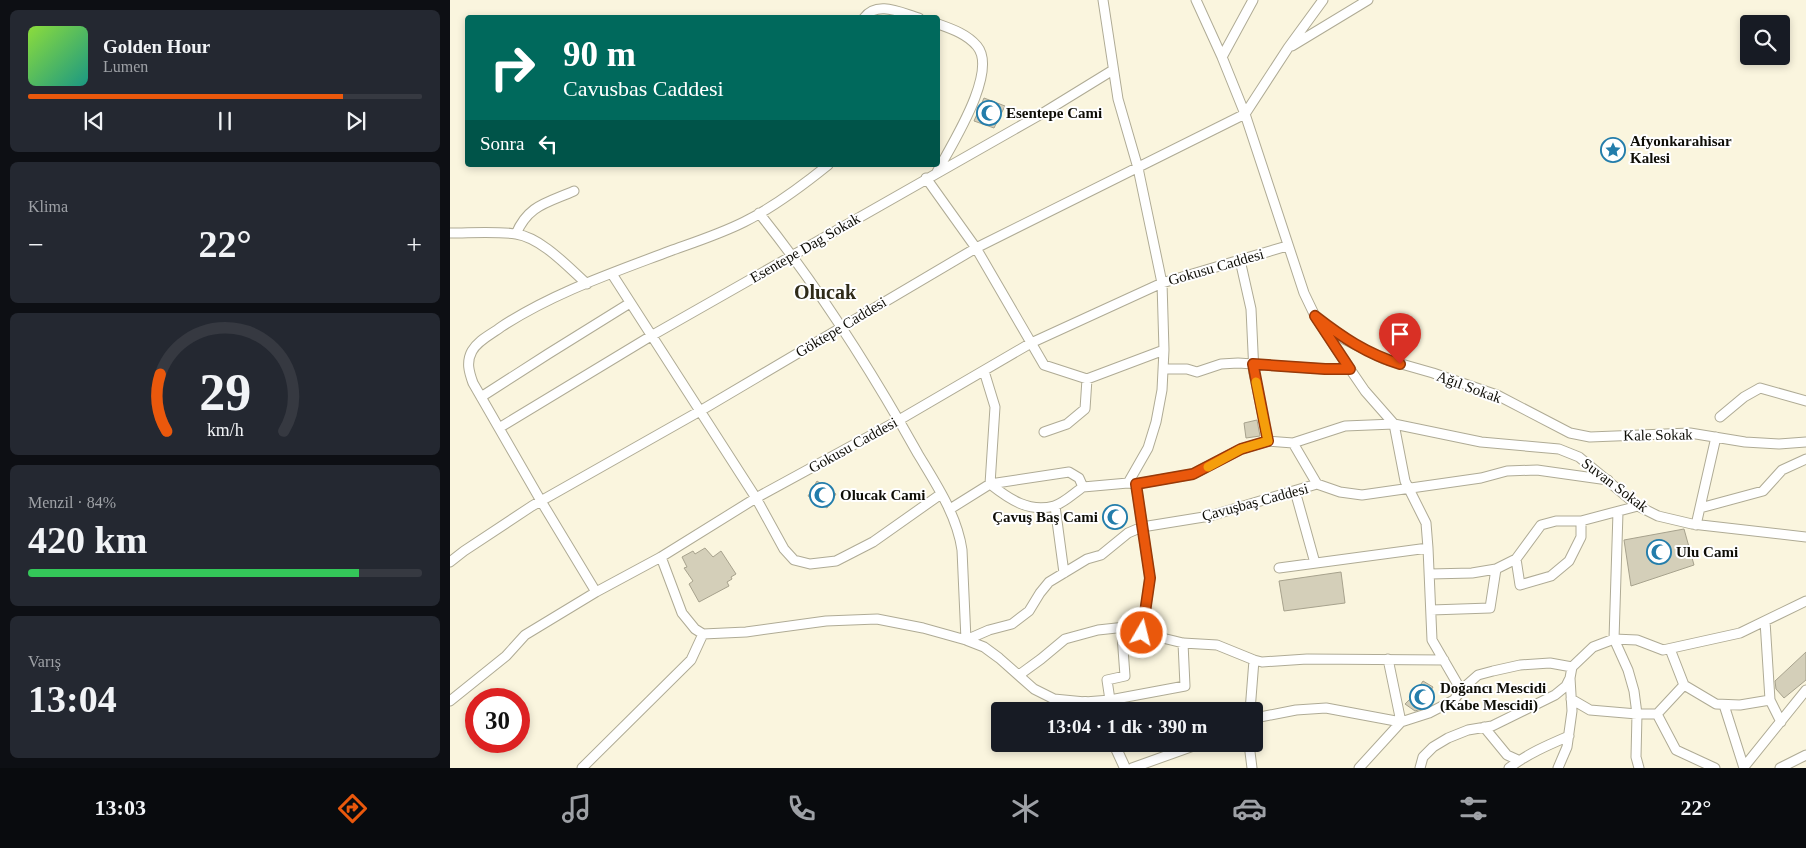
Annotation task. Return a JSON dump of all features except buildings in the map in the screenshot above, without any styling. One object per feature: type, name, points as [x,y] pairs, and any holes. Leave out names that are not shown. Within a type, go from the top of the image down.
[{"type":"street","points":[[1102,0],[1118,99],[1138,168],[1162,283],[1164,350],[1162,390],[1156,422],[1148,448],[1132,484],[1149,563],[1150,578],[1143,629]]},
{"type":"street","points":[[1196,0],[1245,114],[1304,293],[1315,316],[1350,369],[1394,424],[1405,481],[1426,522],[1432,640],[1461,690]]},
{"type":"street","points":[[1222,57],[1253,0]]},
{"type":"street","points":[[1245,114],[1288,48],[1323,0]]},
{"type":"street","points":[[1288,48],[1368,0]]},
{"type":"street","points":[[867,15],[871,10],[882,8],[908,15]]},
{"type":"street","points":[[937,173],[974,101],[982,74],[983,59],[978,46],[969,38],[956,30],[940,25]]},
{"type":"street","name":"Esentepe Dag Sokak","points":[[499,428],[651,336],[1043,113],[1113,70]]},
{"type":"street","name":"Göktepe Caddesi","points":[[450,562],[541,501],[700,411],[976,248],[1245,114]]},
{"type":"street","points":[[596,592],[473,383],[468,368],[469,356],[473,348],[555,296],[717,234],[759,214],[799,188],[825,167]]},
{"type":"street","points":[[926,178],[976,248],[1044,365],[1087,379],[1164,350]]},
{"type":"street","points":[[516,234],[521,220],[535,208],[574,191]]},
{"type":"street","points":[[759,214],[792,255],[841,327],[899,420],[950,509],[960,535],[962,550],[966,640]]},
{"type":"street","points":[[450,233],[516,234],[528,238],[552,253],[587,284]]},
{"type":"street","name":"Gokusu Caddesi","points":[[450,701],[506,656],[525,635],[596,592],[661,557],[756,498],[899,420],[1031,343],[1162,283],[1287,246]]},
{"type":"street","points":[[1240,260],[1252,309],[1253,364],[1268,441]]},
{"type":"street","points":[[612,274],[756,498],[784,549],[794,560],[810,564],[836,561],[873,542],[941,494]]},
{"type":"street","points":[[481,398],[630,303]]},
{"type":"street","name":"Ağıl Sokak","points":[[1315,316],[1344,339],[1384,359],[1434,373],[1497,395],[1570,434]]},
{"type":"street","points":[[1163,369],[1187,369],[1197,372],[1221,364],[1253,364],[1315,369],[1350,369]]},
{"type":"street","points":[[984,371],[996,407],[990,484]]},
{"type":"street","points":[[1044,432],[1067,424],[1085,409],[1087,379]]},
{"type":"street","points":[[1720,417],[1744,397],[1760,388],[1806,401]]},
{"type":"street","name":"Suvan Sokak","points":[[1293,443],[1345,426],[1394,424],[1481,442],[1559,449],[1579,457],[1638,506],[1658,516],[1696,525],[1806,536]]},
{"type":"street","name":"Kale Sokak","points":[[1570,434],[1590,437],[1690,432],[1745,442],[1779,444],[1806,442]]},
{"type":"street","points":[[1565,451],[1570,434]]},
{"type":"street","points":[[1696,525],[1716,437]]},
{"type":"street","points":[[990,484],[1005,496],[1030,508],[1055,506],[1083,487],[1132,484],[1193,474],[1241,449],[1268,441],[1293,443],[1317,484]]},
{"type":"street","points":[[1700,508],[1763,491],[1782,470],[1806,459]]},
{"type":"street","name":"Çavuşbaş Caddesi","points":[[966,640],[989,630],[1012,624],[1029,611],[1040,592],[1049,582],[1087,559],[1101,555],[1128,533],[1142,527],[1210,516],[1317,484],[1340,492],[1362,495],[1481,478],[1507,471],[1537,470],[1608,480]]},
{"type":"street","points":[[950,509],[990,484],[1069,472],[1079,478],[1083,487]]},
{"type":"street","points":[[1295,491],[1315,564]]},
{"type":"street","points":[[1055,506],[1064,573]]},
{"type":"street","points":[[1430,574],[1472,573],[1496,569],[1516,559],[1542,525],[1556,521],[1581,521],[1638,506]]},
{"type":"street","points":[[1618,512],[1614,639],[1628,670],[1634,692],[1637,714],[1636,757],[1638,768]]},
{"type":"street","points":[[1516,559],[1520,585],[1551,576],[1569,561],[1581,537],[1581,521]]},
{"type":"street","points":[[1279,568],[1428,548]]},
{"type":"street","points":[[661,557],[682,613],[703,634],[746,632],[826,621],[877,619],[923,628],[984,647],[1044,696],[1054,699],[1085,702],[1110,700],[1185,686],[1183,642]]},
{"type":"street","points":[[1431,610],[1490,608],[1496,569]]},
{"type":"street","points":[[1558,768],[1567,747],[1569,736],[1570,678],[1572,667],[1593,647],[1614,639],[1637,640],[1663,650],[1670,649],[1740,633],[1806,602]]},
{"type":"street","points":[[1765,621],[1770,700],[1781,722]]},
{"type":"street","points":[[1110,700],[1107,680],[1124,676],[1122,635],[1143,629]]},
{"type":"street","points":[[1019,674],[1065,639],[1098,630],[1143,629],[1183,642],[1217,644],[1254,660],[1444,660]]},
{"type":"street","points":[[582,768],[691,660],[703,634]]},
{"type":"street","points":[[1670,649],[1684,685],[1716,704],[1740,705],[1770,700]]},
{"type":"street","points":[[1388,659],[1401,722]]},
{"type":"street","points":[[1251,702],[1254,660]]},
{"type":"street","points":[[1263,716],[1296,710],[1326,708],[1401,722],[1429,713],[1454,700],[1461,690],[1478,675],[1493,670],[1550,662],[1572,667]]},
{"type":"street","points":[[1420,768],[1424,757],[1433,747],[1448,738],[1468,730],[1492,726],[1555,695],[1566,686],[1570,678]]},
{"type":"street","points":[[1571,699],[1590,710],[1657,714],[1684,685]]},
{"type":"street","points":[[1744,768],[1806,690]]},
{"type":"street","points":[[1724,705],[1744,768]]},
{"type":"street","points":[[1657,714],[1676,750],[1715,768]]},
{"type":"street","points":[[1359,768],[1401,722]]},
{"type":"street","points":[[1484,727],[1506,755],[1518,760]]},
{"type":"street","points":[[1508,768],[1518,760],[1569,736]]},
{"type":"street","points":[[1118,752],[1125,768]]},
{"type":"street","points":[[1132,768],[1177,752]]},
{"type":"street","points":[[1250,752],[1252,768]]},
{"type":"street","points":[[1780,768],[1806,754]]},
{"type":"slow traffic","points":[[1208,467],[1241,449],[1268,441],[1256,382]]},
{"type":"place","name":"Esentepe Cami","points":[[989,113]]},
{"type":"place","name":"Afyonkarahisar Kalesi","points":[[1613,150]]},
{"type":"place","name":"Olucak Cami","points":[[822,495]]},
{"type":"place","name":"Çavuş Baş Cami","points":[[1115,517]]},
{"type":"place","name":"Ulu Cami","points":[[1659,552]]},
{"type":"place","name":"Doğancı Mescidi (Kabe Mescidi)","points":[[1422,697]]},
{"type":"district","name":"Olucak","points":[[825,292]]},
{"type":"route","points":[[1142,633],[1150,578],[1136,484],[1193,474],[1241,449],[1268,441],[1253,364],[1350,369],[1315,316],[1344,339],[1384,359],[1400,364]]}]
